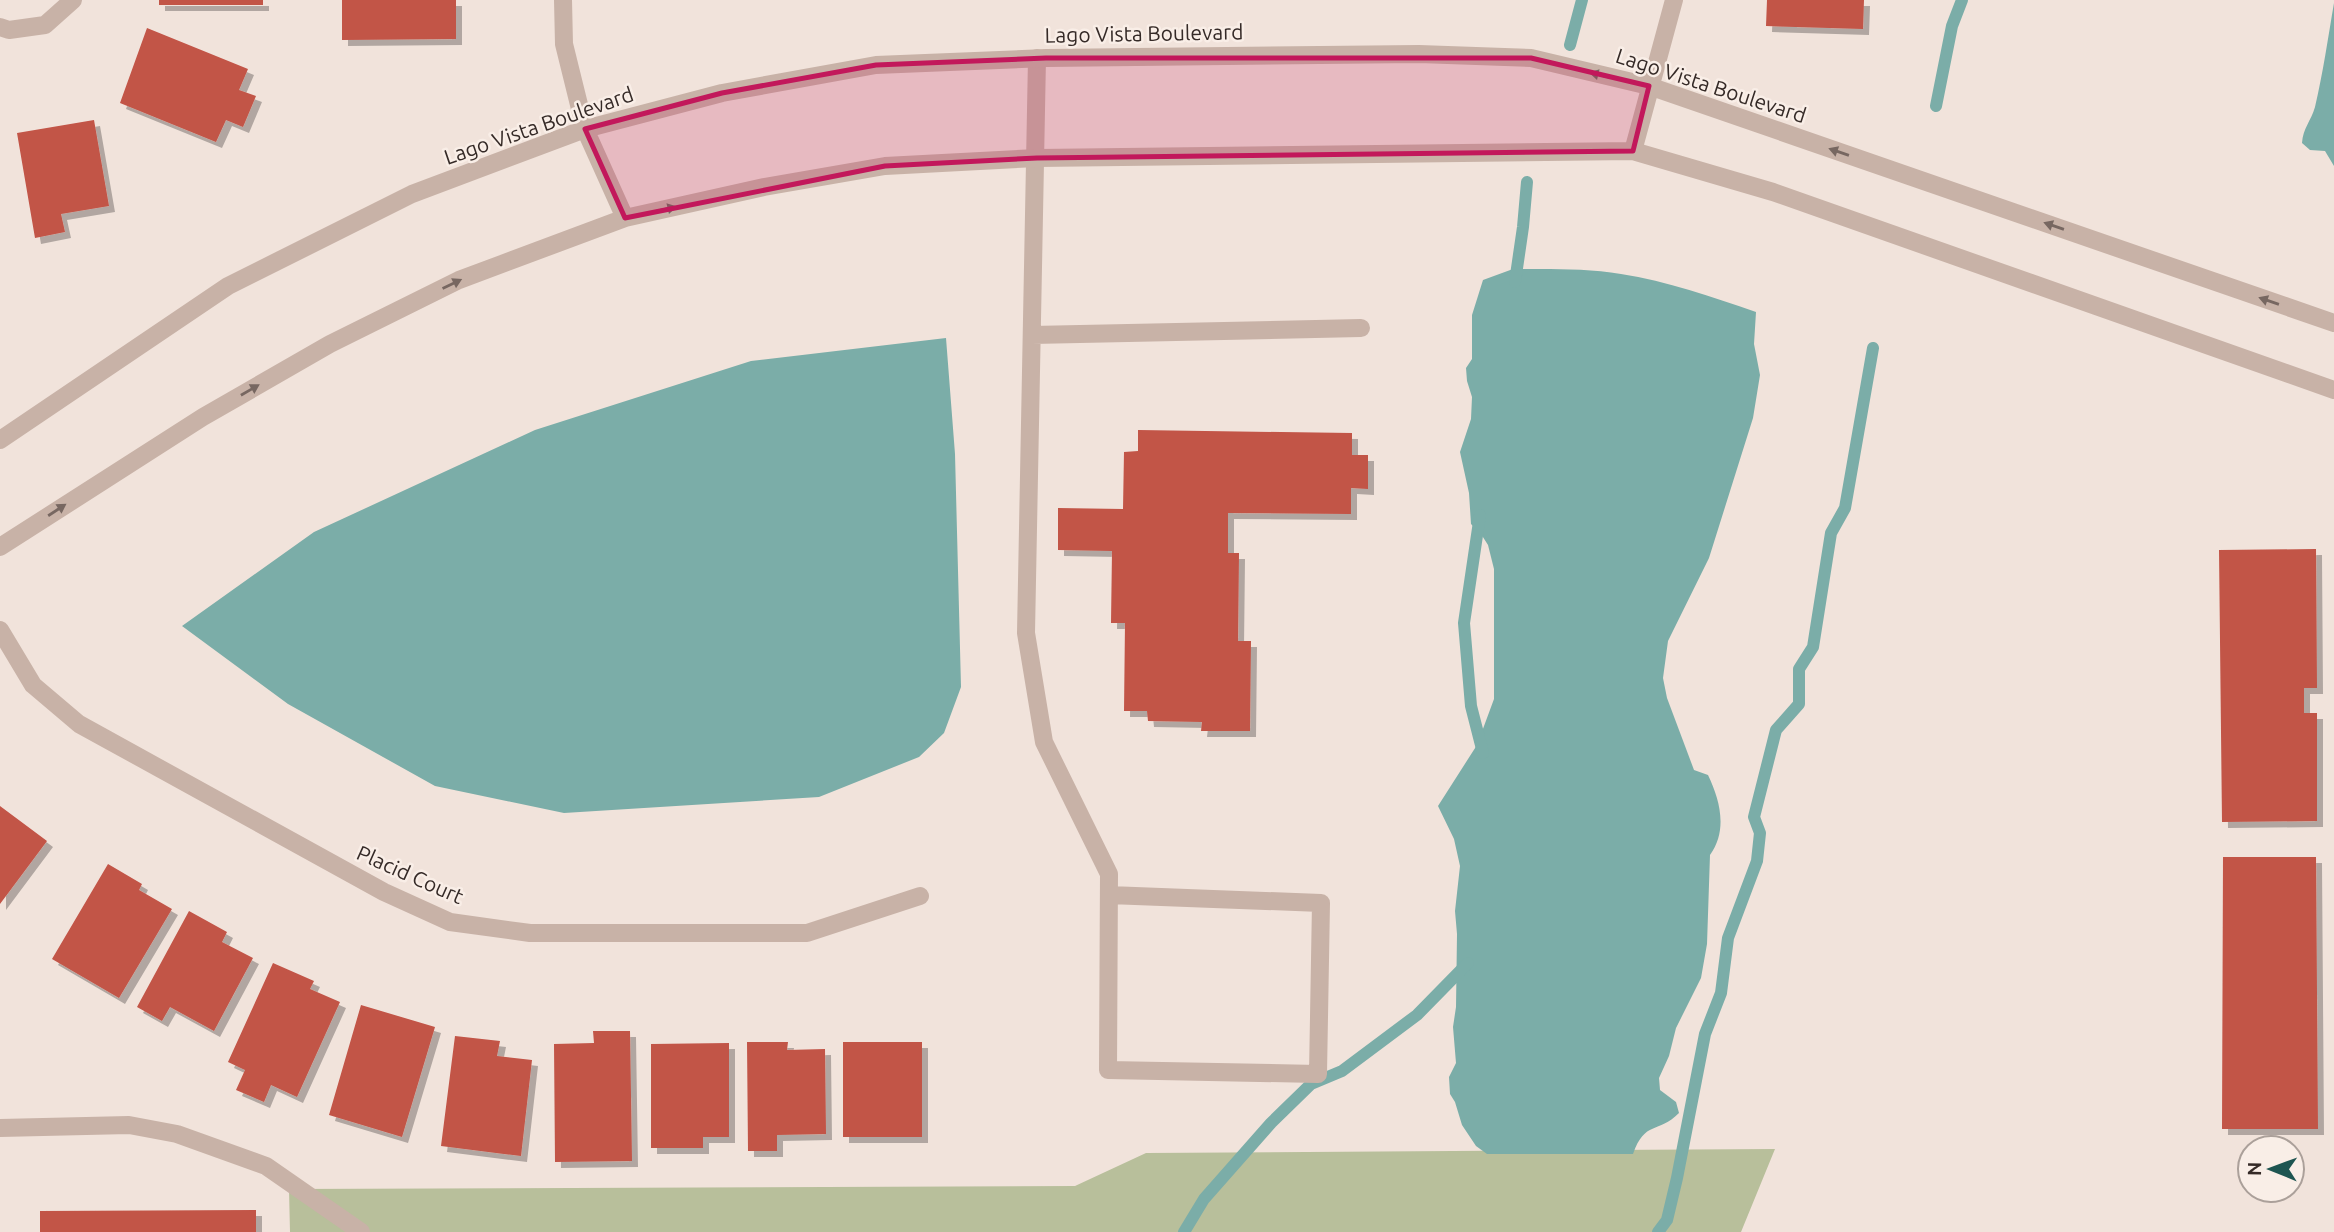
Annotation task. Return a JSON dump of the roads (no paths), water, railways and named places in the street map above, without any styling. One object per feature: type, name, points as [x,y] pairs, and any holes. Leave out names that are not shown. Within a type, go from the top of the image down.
[{"type":"street","points":[[0,27],[9,30],[45,25],[73,0]]},
{"type":"street","points":[[563,0],[564,44],[585,130],[625,218]]},
{"type":"street","points":[[1633,151],[1674,0]]},
{"type":"street","name":"Lago Vista Boulevard","points":[[0,440],[228,286],[412,194],[585,130],[722,93],[876,65],[1037,58],[1419,54],[1531,58],[1649,86],[2334,323]]},
{"type":"street","points":[[1037,58],[1026,633],[1044,742],[1109,874],[1108,1070],[1318,1074],[1321,903],[1109,895]]},
{"type":"street","points":[[0,547],[202,417],[330,344],[459,280],[625,218],[764,187],[885,166],[1037,158],[1633,151],[1773,191],[2334,390]]},
{"type":"street","points":[[1032,335],[1361,328]]},
{"type":"street","name":"Placid Court","points":[[0,630],[33,685],[79,724],[384,892],[450,922],[530,933],[807,933],[920,896]]},
{"type":"street","points":[[0,1128],[129,1125],[177,1135],[221,1148],[266,1166],[361,1232]]},
{"type":"water","points":[[2334,3],[2334,166],[2325,151],[2310,150],[2302,143],[2315,107]]},
{"type":"water","points":[[1513,269],[1580,270],[1638,277],[1756,312],[1754,344],[1760,375],[1753,418],[1709,558],[1668,641],[1663,678],[1667,698],[1694,770],[1708,775],[1719,805],[1719,835],[1710,855],[1707,944],[1701,978],[1676,1028],[1669,1056],[1659,1078],[1660,1090],[1676,1102],[1679,1113],[1642,1136],[1633,1154],[1487,1154],[1476,1146],[1462,1125],[1450,1094],[1449,1077],[1456,1063],[1453,1027],[1456,1007],[1455,911],[1460,866],[1454,839],[1438,806],[1477,745],[1494,699],[1494,569],[1488,545],[1471,524],[1469,493],[1460,452],[1471,419],[1472,397],[1466,368],[1472,359],[1472,315],[1483,280]]},
{"type":"water","points":[[946,338],[955,454],[961,687],[944,733],[919,757],[819,797],[564,813],[435,786],[288,704],[182,626],[314,532],[535,430],[751,361]]},
{"type":"waterway","points":[[1570,45],[1582,0]]},
{"type":"waterway","points":[[1936,106],[1952,26],[1962,0]]},
{"type":"waterway","points":[[1515,282],[1527,182]]},
{"type":"waterway","points":[[1658,1232],[1667,1220],[1705,1034],[1721,993],[1728,938],[1757,861],[1760,833],[1754,817],[1776,730],[1799,704],[1799,669],[1813,647],[1831,533],[1845,508],[1873,348]]},
{"type":"waterway","points":[[1480,515],[1464,623],[1471,706],[1483,753]]},
{"type":"waterway","points":[[1184,1232],[1204,1199],[1271,1123],[1311,1084],[1342,1071],[1417,1015],[1468,963]]}]
